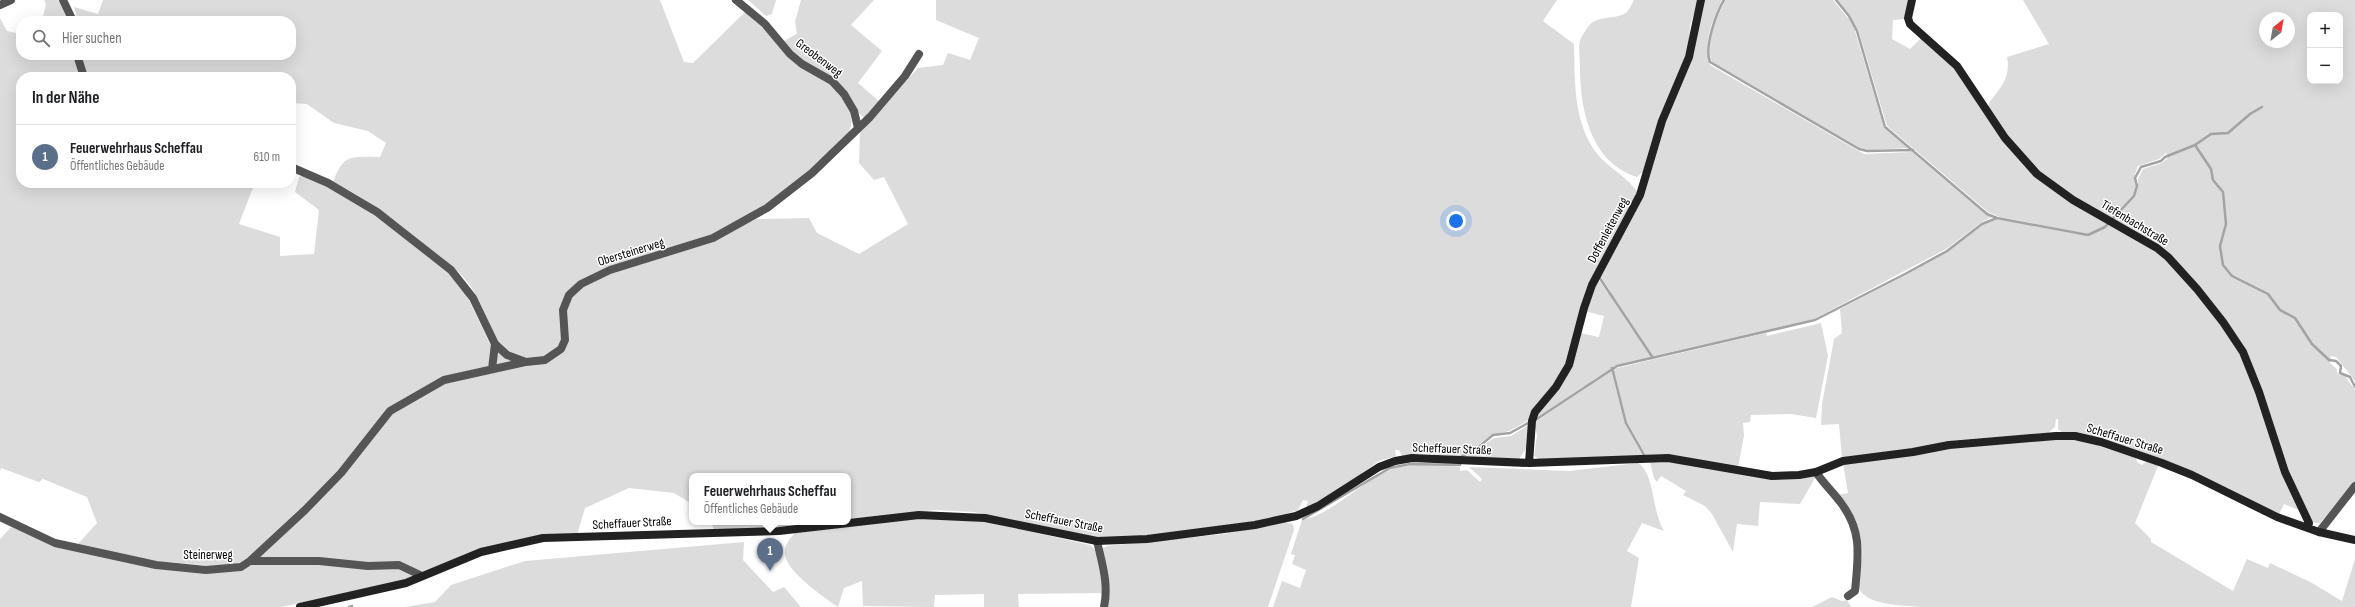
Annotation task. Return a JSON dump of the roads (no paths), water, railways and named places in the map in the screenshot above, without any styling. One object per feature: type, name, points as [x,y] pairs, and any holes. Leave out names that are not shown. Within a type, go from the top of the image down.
[{"type":"street","points":[[0,5],[12,0]]},
{"type":"street","points":[[63,0],[71,16]]},
{"type":"street","name":"Greobenweg","points":[[736,0],[765,24],[790,54],[802,64],[832,81],[854,111],[858,128]]},
{"type":"street","name":"Doffenleitenweg","points":[[1530,464],[1532,420],[1535,412],[1556,387],[1569,365],[1584,308],[1592,285],[1640,194],[1662,121],[1689,57],[1701,0]]},
{"type":"street","name":"Tiefenbachstraße","points":[[1912,0],[1908,18],[1910,24],[1957,66],[2005,138],[2029,165],[2067,196],[2156,248],[2184,274],[2223,322],[2236,341],[2249,365],[2285,472],[2309,523],[2308,528]]},
{"type":"street","name":"Obersteinerweg","points":[[296,169],[328,183],[377,212],[451,270],[473,298],[495,344],[507,355],[526,362],[545,360],[561,349],[564,340],[563,310],[569,295],[581,284],[610,270],[712,238],[761,211],[812,173],[858,128],[905,76],[919,54]]},
{"type":"street","points":[[79,60],[82,72]]},
{"type":"street","points":[[492,369],[495,344]]},
{"type":"street","points":[[250,561],[305,510],[341,473],[390,411],[444,380],[526,362]]},
{"type":"street","name":"Scheffauer Straße","points":[[851,523],[919,515],[985,518],[1097,542],[1147,539],[1248,526],[1296,516],[1330,499],[1379,467],[1395,461],[1412,458],[1530,464],[1668,458],[1772,476],[1816,472],[1843,460],[1914,452],[1973,442],[2075,436],[2101,442],[2162,462],[2192,475],[2277,517],[2319,532],[2355,540]]},
{"type":"street","points":[[1816,472],[1846,509],[1858,538],[1859,548],[1854,591],[1848,596]]},
{"type":"street","points":[[2319,532],[2355,486]]},
{"type":"street","name":"Steinerweg","points":[[0,517],[55,543],[156,565],[206,570],[241,567],[250,561],[319,561],[368,566],[399,565],[420,576]]},
{"type":"street","name":"Scheffauer Straße","points":[[300,607],[368,593],[406,582],[481,552],[543,538],[779,531],[832,525]]},
{"type":"street","points":[[1097,542],[1105,573],[1107,593],[1104,607]]},
{"type":"waterway","points":[[1724,0],[1714,21],[1709,48],[1710,62],[1859,149],[1867,151],[1913,150]]},
{"type":"waterway","points":[[1836,0],[1849,16],[1857,31],[1885,127],[1987,214],[1997,218],[2088,235],[2105,227],[2134,196],[2137,186],[2135,178],[2141,167],[2161,161],[2165,157],[2195,145],[2211,134],[2228,133],[2250,114],[2262,107]]},
{"type":"waterway","points":[[2195,145],[2211,169],[2213,180],[2223,192],[2226,224],[2220,246],[2223,265],[2232,276],[2268,294],[2280,310],[2295,318],[2312,344],[2329,360],[2336,361],[2341,366],[2340,373],[2350,377],[2355,387]]},
{"type":"waterway","points":[[1534,421],[1617,366],[1815,320],[1947,251],[1982,224],[1997,218]]},
{"type":"waterway","points":[[1599,277],[1653,358]]},
{"type":"waterway","points":[[1612,368],[1626,423],[1644,455]]},
{"type":"waterway","points":[[1303,519],[1390,468],[1410,464],[1460,465],[1462,456],[1475,450],[1493,435],[1510,433],[1530,422]]},
{"type":"place","name":"Feuerwehrhaus Scheffau","points":[[770,571]]}]
